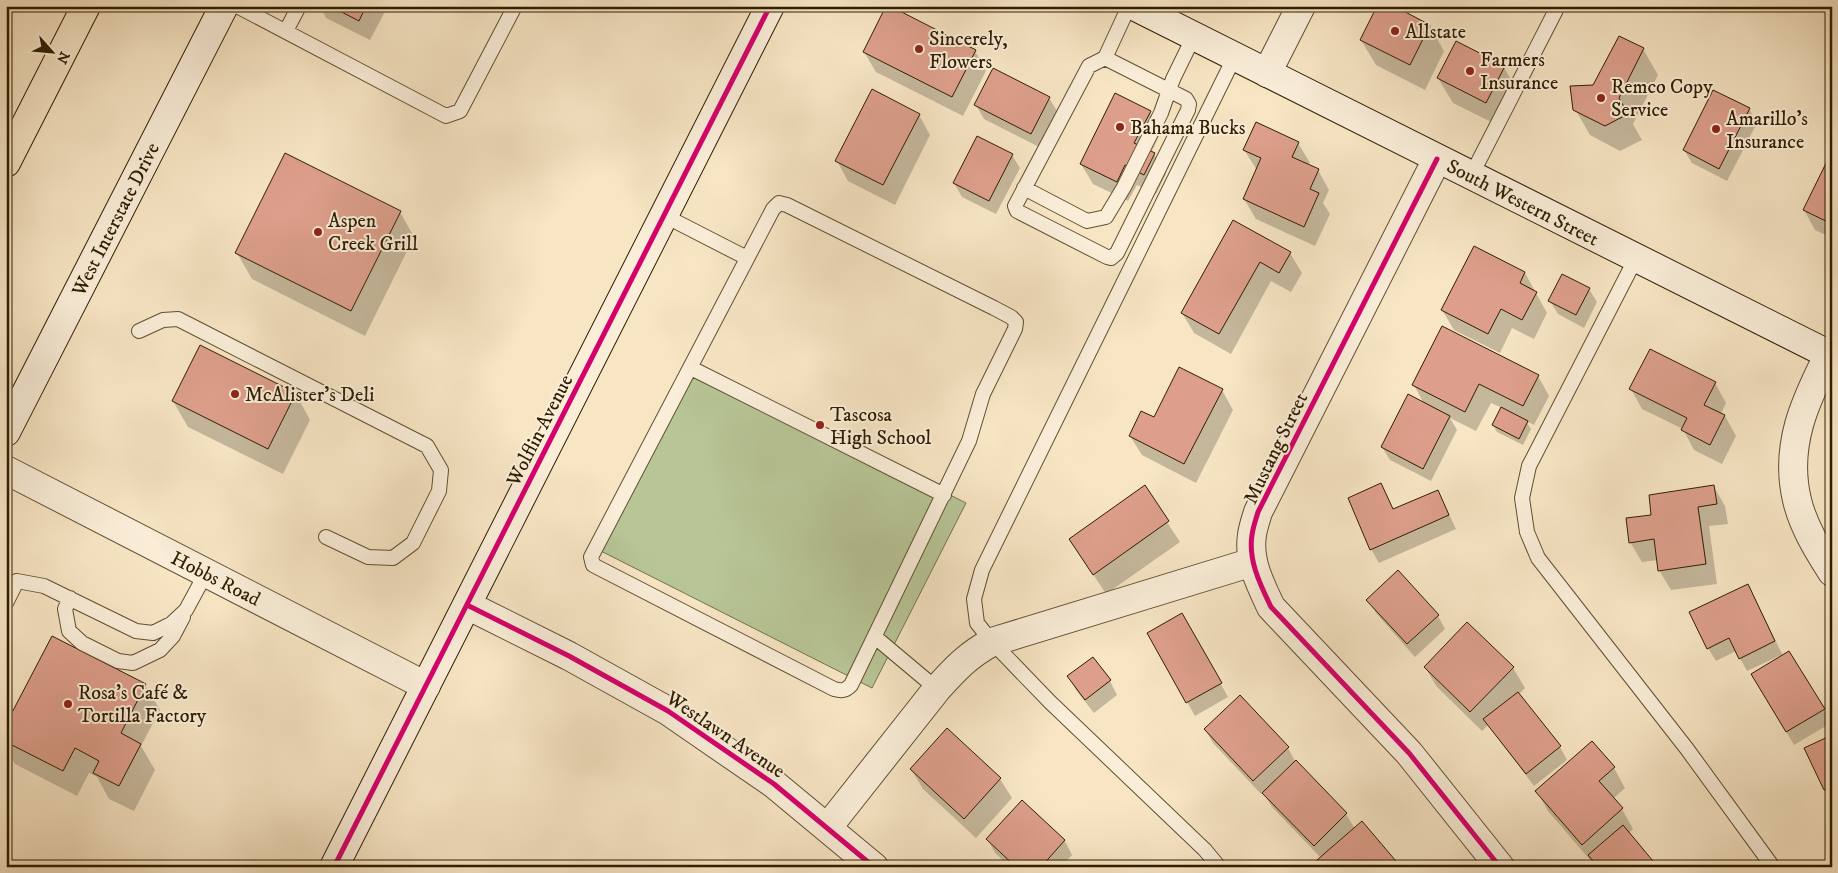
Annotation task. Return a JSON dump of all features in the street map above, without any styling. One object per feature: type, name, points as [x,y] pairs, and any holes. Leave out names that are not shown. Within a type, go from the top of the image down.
[{"type":"highway","points":[[6,163],[86,6]]},
{"type":"street","name":"West Interstate Drive","points":[[6,432],[224,6]]},
{"type":"street","name":"Wolflin Avenue","points":[[334,867],[770,6]]},
{"type":"street","name":"South Western Street","points":[[1134,6],[1830,355]]},
{"type":"street","points":[[1267,72],[1301,6]]},
{"type":"street","name":"Mustang Street","points":[[1437,159],[1258,512],[1252,535],[1253,562],[1259,584],[1271,606],[1409,753],[1500,867]]},
{"type":"street","points":[[1830,355],[1805,403],[1798,423],[1793,460],[1797,500],[1814,542],[1832,572]]},
{"type":"street","name":"Hobbs Road","points":[[6,470],[426,686]]},
{"type":"street","points":[[828,827],[937,689],[954,669],[973,652],[992,642],[1253,562]]},
{"type":"street","name":"Westlawn Avenue","points":[[467,605],[585,664],[668,710],[774,784],[874,867]]},
{"type":"lane","points":[[237,6],[446,116],[460,111],[514,6]]},
{"type":"lane","points":[[286,31],[299,6]]},
{"type":"lane","points":[[1105,58],[1186,99],[1189,104],[1188,110],[1117,253],[1111,258],[1017,211],[1015,206],[1089,66],[1105,58],[1130,6]]},
{"type":"lane","points":[[1472,176],[1558,6]]},
{"type":"lane","points":[[1024,188],[1087,221],[1106,217],[1124,187],[1161,113],[1168,90],[1194,36]]},
{"type":"lane","points":[[1219,867],[1205,850],[1050,702],[992,642],[977,623],[974,599],[982,570],[1235,56]]},
{"type":"lane","points":[[778,203],[787,205],[1002,312],[1016,322],[1015,329],[983,394],[974,430],[944,495],[851,686],[846,690],[841,691],[802,673],[593,565],[591,557],[691,368],[747,258],[778,203]]},
{"type":"lane","points":[[665,216],[747,258]]},
{"type":"lane","points":[[1636,258],[1529,466],[1522,498],[1526,532],[1538,558],[1687,749],[1772,867]]},
{"type":"lane","points":[[139,331],[163,320],[178,319],[427,446],[441,470],[439,491],[412,543],[393,558],[368,557],[326,537]]},
{"type":"lane","points":[[691,368],[944,495]]},
{"type":"lane","points":[[70,598],[65,609],[69,631],[82,643],[118,662],[133,663],[160,650],[173,636],[206,573]]},
{"type":"lane","points":[[6,603],[12,579],[44,586],[136,631],[153,633],[171,624],[186,610]]},
{"type":"lane","points":[[875,637],[937,689]]},
{"type":"green space","points":[[687,361],[966,503],[872,688],[593,547]]},
{"type":"building","points":[[330,6],[366,6],[359,21]]},
{"type":"building","points":[[886,6],[890,6],[976,50],[952,97],[863,52]]},
{"type":"building","points":[[1377,6],[1394,6],[1430,25],[1410,65],[1360,40]]},
{"type":"building","points":[[1619,36],[1644,48],[1619,98],[1628,114],[1605,126],[1573,110],[1570,86],[1593,85]]},
{"type":"building","points":[[1456,41],[1505,66],[1486,103],[1437,78]]},
{"type":"building","points":[[993,68],[1050,97],[1031,134],[974,105]]},
{"type":"building","points":[[872,89],[920,114],[883,185],[835,161]]},
{"type":"building","name":"Amarillo's Insurance","points":[[1713,90],[1750,108],[1719,169],[1683,150]]},
{"type":"building","name":"Bahama Bucks","points":[[1115,93],[1151,111],[1134,143],[1155,153],[1144,175],[1125,165],[1117,182],[1080,164]]},
{"type":"building","points":[[1256,122],[1299,142],[1292,157],[1319,169],[1310,189],[1319,193],[1304,227],[1243,199],[1261,158],[1243,150]]},
{"type":"building","points":[[977,136],[1013,154],[989,201],[953,183]]},
{"type":"building","points":[[1832,151],[1832,224],[1803,210]]},
{"type":"building","name":"Aspen Creek Grill","points":[[285,153],[401,211],[351,311],[235,253]]},
{"type":"building","points":[[1233,220],[1291,252],[1279,273],[1260,262],[1219,334],[1181,313]]},
{"type":"building","points":[[1474,246],[1525,272],[1520,283],[1537,292],[1522,320],[1501,309],[1488,334],[1441,310]]},
{"type":"building","points":[[1562,274],[1590,288],[1576,315],[1548,301]]},
{"type":"building","points":[[1442,326],[1539,375],[1523,406],[1479,384],[1465,412],[1412,385]]},
{"type":"building","points":[[200,345],[296,393],[268,449],[172,401]]},
{"type":"building","points":[[1650,349],[1716,382],[1704,405],[1725,415],[1710,445],[1681,430],[1687,418],[1629,389]]},
{"type":"building","points":[[1179,367],[1223,389],[1184,464],[1129,436],[1141,411],[1154,417]]},
{"type":"building","points":[[1408,394],[1450,416],[1423,469],[1381,447]]},
{"type":"building","points":[[1501,407],[1528,421],[1519,439],[1492,425]]},
{"type":"building","points":[[1381,483],[1393,509],[1438,490],[1449,515],[1370,550],[1348,498]]},
{"type":"building","points":[[1145,485],[1169,521],[1093,575],[1069,539]]},
{"type":"building","points":[[1714,485],[1717,504],[1698,507],[1706,564],[1658,571],[1654,539],[1629,543],[1626,518],[1651,515],[1649,495]]},
{"type":"building","points":[[1398,570],[1439,615],[1407,644],[1366,600]]},
{"type":"building","points":[[1748,584],[1775,641],[1739,659],[1729,638],[1707,649],[1689,612]]},
{"type":"building","points":[[1182,613],[1222,683],[1186,703],[1147,633]]},
{"type":"building","points":[[1467,622],[1514,667],[1470,712],[1424,667]]},
{"type":"building","points":[[52,636],[146,684],[121,733],[141,744],[119,786],[93,773],[99,761],[75,748],[63,771],[6,742],[6,724]]},
{"type":"building","points":[[1789,651],[1825,709],[1786,732],[1751,674]]},
{"type":"building","points":[[1093,657],[1111,680],[1085,700],[1067,676]]},
{"type":"building","points":[[1518,692],[1561,746],[1526,774],[1483,719]]},
{"type":"building","points":[[1240,695],[1289,747],[1253,781],[1204,729]]},
{"type":"building","points":[[947,728],[1001,778],[964,819],[910,769]]},
{"type":"building","points":[[1832,735],[1832,787],[1824,790],[1804,748]]},
{"type":"building","points":[[1592,741],[1615,767],[1599,781],[1623,808],[1582,845],[1535,791]]},
{"type":"building","points":[[1296,760],[1347,813],[1314,846],[1262,793]]},
{"type":"building","points":[[1022,800],[1065,840],[1041,867],[1016,867],[986,839]]},
{"type":"building","points":[[1362,821],[1401,867],[1323,867],[1317,860]]},
{"type":"building","points":[[1623,825],[1658,867],[1598,867],[1588,855]]},
{"type":"cycle path","points":[[334,867],[770,6]]},
{"type":"cycle path","points":[[1437,159],[1258,512],[1251,544],[1253,563],[1271,607],[1409,753],[1500,867]]},
{"type":"cycle path","points":[[467,605],[569,656],[668,711],[774,784],[874,867]]},
{"type":"place","name":"Allstate","points":[[1395,31]]},
{"type":"place","name":"Sincerely, Flowers","points":[[919,49]]},
{"type":"place","name":"Farmers Insurance","points":[[1470,71]]},
{"type":"place","name":"Remco Copy Service","points":[[1601,98]]},
{"type":"place","name":"Bahama Bucks","points":[[1120,127]]},
{"type":"place","name":"Amarillo's Insurance","points":[[1716,129]]},
{"type":"place","name":"Aspen Creek Grill","points":[[318,232]]},
{"type":"place","name":"McAlister's Deli","points":[[235,394]]},
{"type":"place","name":"Tascosa High School","points":[[820,425]]},
{"type":"place","name":"Rosa's Café & Tortilla Factory","points":[[68,704]]}]
